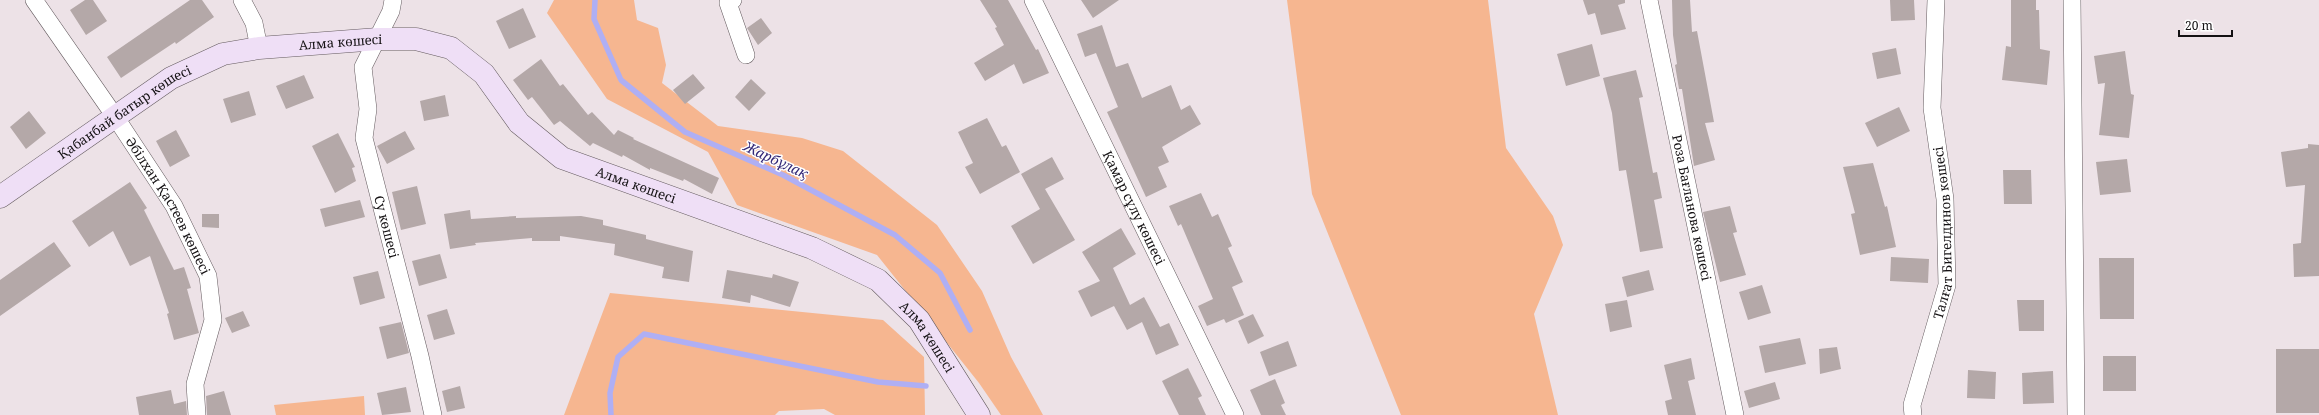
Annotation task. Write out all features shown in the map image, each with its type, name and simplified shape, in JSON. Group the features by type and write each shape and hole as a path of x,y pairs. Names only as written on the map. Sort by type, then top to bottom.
{"street":[{"name":"Әбілхан Қастеев көшесі","path":"34,0 116,118 174,206 208,276 213,320 195,384 197,415"},
{"path":"242,0 254,23 259,48"},
{"name":"Су көшесі","path":"393,0 391,11 363,67 368,109 364,138 420,356 433,415"},
{"path":"733,0 728,3 746,55"},
{"name":"Қамар сұлу көшесі","path":"1032,0 1235,415"},
{"name":"Роза Бағланова көшесі","path":"1649,0 1735,415"},
{"name":"Талғат Бигелдинов көшесі","path":"1913,415 1912,405 1947,285 1945,199 1932,108 1936,0"},
{"path":"2071,414 2072,0"},
{"name":"Алма көшесі","path":"259,48 378,39 416,39 451,48 484,74 519,123 562,158 812,248 878,280 919,320 979,415"},
{"name":"Қабанбай батыр көшесі","path":"0,197 116,118 171,78 222,54 259,48"}],"shaded area":[{"path":"554,0 634,0 637,20 658,28 666,65 662,83 718,126 802,138 843,151 937,225 982,291 1011,357 1043,415 1001,415 979,383 877,255 737,205 708,152 607,99 547,13"},
{"path":"1287,0 1488,0 1506,148 1553,216 1563,245 1534,314 1558,415 1401,415 1312,194"},
{"path":"610,293 883,320 924,357 925,415 835,415 824,409 779,411 775,415 564,415"},
{"path":"364,396 365,415 276,415 274,405"}],"building":[{"path":"85,0 93,0 107,21 86,35 70,10"},
{"path":"190,0 202,0 214,17 176,44 175,42 121,78 107,57"},
{"path":"980,0 1008,0 1036,50 1038,49 1049,73 1023,84 1014,64 985,81 974,63 1004,45 995,28 997,27"},
{"path":"1081,0 1119,0 1093,18"},
{"path":"1583,0 1625,0 1625,3 1618,5 1626,29 1601,35 1595,13 1588,15"},
{"path":"1672,0 1690,0 1692,32 1697,31 1714,122 1705,123 1715,160 1694,166 1682,89 1679,89 1675,65 1677,64 1673,35"},
{"path":"1890,0 1914,0 1915,20 1891,21"},
{"path":"2011,0 2036,0 2036,10 2039,10 2040,49 2050,51 2047,85 2002,80 2006,46 2011,47"},
{"path":"523,8 536,37 509,49 496,21"},
{"path":"761,18 772,33 758,45 747,28"},
{"path":"1102,25 1116,67 1128,63 1142,98 1171,85 1181,110 1190,105 1201,124 1162,147 1169,162 1158,167 1167,187 1146,197 1107,112 1118,107 1096,53 1085,57 1077,34"},
{"path":"1592,44 1600,76 1566,86 1557,54"},
{"path":"1896,48 1901,74 1877,79 1872,53"},
{"path":"2125,51 2131,94 2134,95 2129,138 2099,135 2105,83 2098,84 2094,56"},
{"path":"541,59 560,86 563,84 588,115 592,112 614,135 618,130 634,138 633,139 719,178 712,194 684,179 683,181 650,168 650,170 623,155 622,157 593,143 590,146 560,121 554,125 532,97 528,100 513,80"},
{"path":"1636,70 1643,97 1639,98 1653,173 1657,172 1662,198 1654,200 1663,248 1640,252 1626,170 1619,171 1612,113 1603,78"},
{"path":"693,74 705,88 685,104 673,90"},
{"path":"304,75 314,98 286,109 276,86"},
{"path":"751,79 766,93 749,111 735,97"},
{"path":"249,91 256,115 231,123 223,99"},
{"path":"445,95 449,116 424,121 420,101"},
{"path":"1899,107 1910,131 1877,147 1865,123"},
{"path":"29,111 46,133 26,149 10,127"},
{"path":"987,118 1002,147 1006,145 1020,172 980,194 965,167 973,163 958,132"},
{"path":"176,130 190,156 170,167 156,141"},
{"path":"405,131 415,149 387,164 377,146"},
{"path":"338,133 355,167 352,168 356,181 335,193 312,146"},
{"path":"2308,144 2319,145 2319,276 2294,277 2293,244 2301,243 2305,185 2286,187 2281,152 2308,148"},
{"path":"1052,157 1064,179 1045,189 1075,240 1033,264 1011,226 1040,209 1021,174"},
{"path":"2127,159 2131,192 2100,195 2096,162"},
{"path":"1873,163 1885,207 1887,206 1896,247 1860,255 1851,214 1855,213 1843,167"},
{"path":"2003,170 2031,170 2032,204 2004,204"},
{"path":"130,182 147,208 144,210 174,270 184,267 191,288 187,289 199,333 174,340 167,314 169,313 150,256 130,266 113,231 89,247 72,221"},
{"path":"417,186 426,224 401,230 392,192"},
{"path":"1201,193 1212,217 1218,214 1232,246 1228,248 1243,282 1232,287 1244,315 1226,323 1224,319 1207,326 1198,306 1213,299 1181,224 1178,226 1169,206"},
{"path":"360,200 365,217 325,227 320,209"},
{"path":"1730,206 1737,232 1733,233 1746,275 1720,282 1703,212"},
{"path":"470,210 471,219 516,216 516,218 581,216 603,220 603,225 646,235 646,239 693,251 689,282 662,278 664,267 614,255 615,244 560,236 560,241 532,241 532,238 475,243 476,245 450,249 444,214"},
{"path":"202,214 219,214 219,228 202,227"},
{"path":"1121,228 1136,254 1113,268 1130,305 1144,297 1160,327 1169,323 1179,345 1156,355 1142,322 1127,330 1114,306 1091,317 1078,291 1100,281 1082,252"},
{"path":"54,242 71,266 0,316 0,280"},
{"path":"440,254 447,278 419,286 412,261"},
{"path":"1891,257 1929,259 1928,283 1890,281"},
{"path":"2099,258 2134,258 2134,319 2100,319"},
{"path":"727,270 772,278 773,274 799,282 790,307 751,295 750,303 722,298"},
{"path":"1649,270 1654,290 1627,297 1622,277"},
{"path":"378,271 385,298 360,305 353,277"},
{"path":"1762,285 1771,313 1748,320 1739,292"},
{"path":"1627,300 1632,327 1610,332 1605,304"},
{"path":"2017,300 2044,300 2044,331 2019,331"},
{"path":"447,309 455,334 434,340 427,315"},
{"path":"243,311 250,326 232,333 225,318"},
{"path":"1253,314 1264,336 1248,344 1238,321"},
{"path":"401,322 409,353 387,359 379,327"},
{"path":"1800,338 1806,364 1765,373 1759,346"},
{"path":"1288,341 1297,366 1269,376 1260,352"},
{"path":"1837,347 1841,369 1820,374 1819,349"},
{"path":"2276,349 2319,349 2319,413 2276,413"},
{"path":"2103,356 2136,356 2136,391 2103,391"},
{"path":"1691,358 1695,379 1688,381 1696,415 1668,415 1665,401 1672,399 1664,365"},
{"path":"1188,368 1202,396 1198,398 1206,415 1179,415 1162,381"},
{"path":"1968,370 1996,372 1995,399 1967,398"},
{"path":"2053,371 2054,403 2023,404 2022,373"},
{"path":"1275,379 1285,403 1281,405 1286,415 1261,415 1250,390"},
{"path":"1775,382 1780,399 1749,408 1744,391"},
{"path":"460,386 465,408 447,412 442,391"},
{"path":"406,387 411,412 382,415 377,393"},
{"path":"171,390 174,404 186,401 187,415 139,415 136,397"},
{"path":"224,391 231,415 207,415 206,396"}],"waterway":[{"name":"Жарбұлақ","path":"595,0 594,19 621,80 685,132 783,175 895,235 940,273 970,330"},
{"name":"Жарбұлақ","path":"611,415 610,393 618,357 644,334 878,382 926,386"}]}
